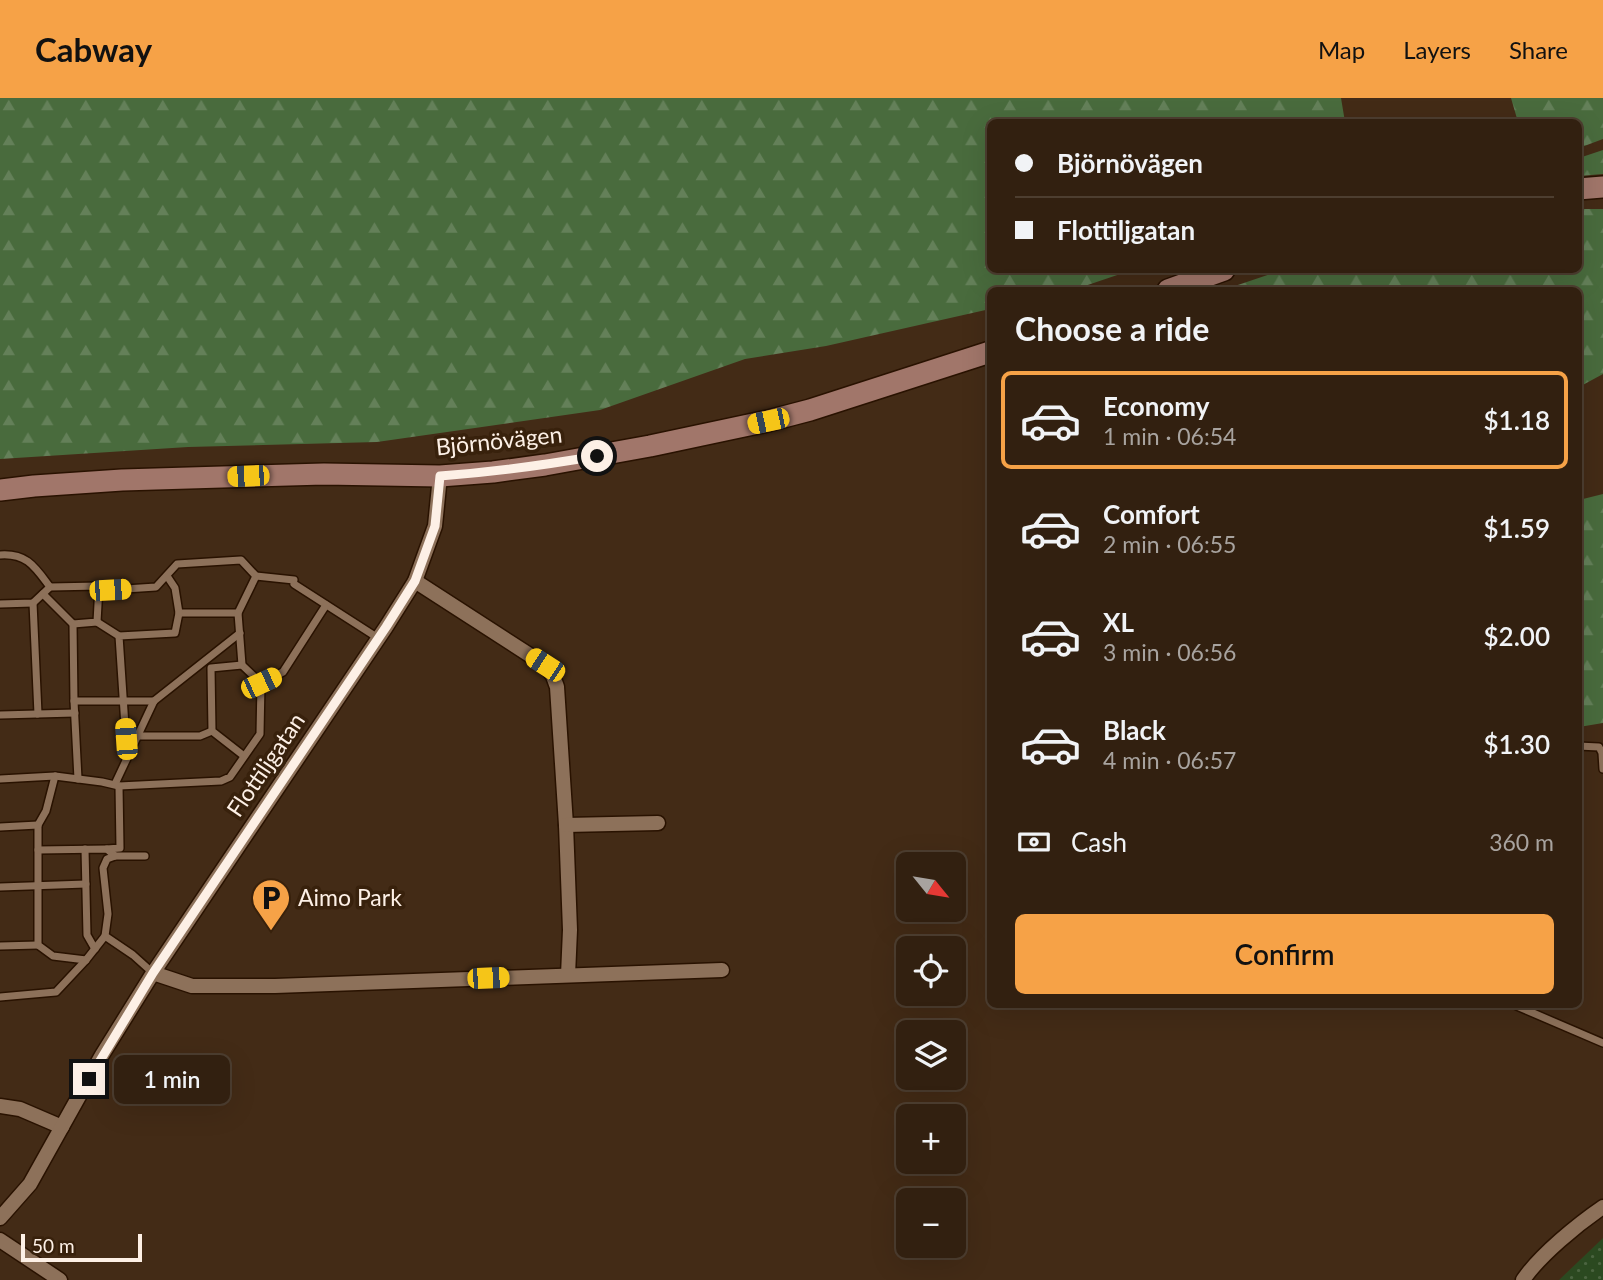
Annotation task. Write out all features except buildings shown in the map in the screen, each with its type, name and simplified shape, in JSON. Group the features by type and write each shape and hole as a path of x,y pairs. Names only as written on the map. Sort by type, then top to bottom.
{"main road":[{"path":"1582,189 1603,187"},
{"path":"1176,287 1216,273"},
{"name":"Björnövägen","path":"0,490 122,480 324,474 440,476 545,465 768,421 987,353"}],"street":[{"name":"Flottiljgatan","path":"0,1218 30,1184 153,973 415,581 435,526 440,476"},
{"path":"415,581 545,665 558,687 570,930 568,975"},
{"path":"566,825 659,823"},
{"path":"153,973 192,986 275,986 722,970"},
{"path":"0,1106 20,1110 62,1127"},
{"path":"1522,1280 1557,1244 1603,1207"},
{"path":"0,1240 60,1280"}],"lane":[{"path":"0,555 24,558 50,587"},
{"path":"0,604 33,603 50,587 99,586 110,590 156,587 177,564 241,560 256,576 294,582 378,638"},
{"path":"73,624 97,622 119,636 175,633 179,613 175,588 167,576"},
{"path":"0,779 55,776 117,785 221,781 230,777 260,734 261,683 242,665 238,613 256,576"},
{"path":"97,622 99,586"},
{"path":"43,594 73,624 78,779"},
{"path":"33,603 38,713"},
{"path":"261,683 283,672 326,605"},
{"path":"179,613 238,613"},
{"path":"38,850 120,848 117,785 154,701 240,633"},
{"path":"119,636 127,758"},
{"path":"205,660 211,667 212,731"},
{"path":"211,667 242,665"},
{"path":"74,701 154,701"},
{"path":"0,715 75,713"},
{"path":"212,731 244,756"},
{"path":"137,736 200,736 212,731"},
{"path":"1582,746 1599,747 1603,769"},
{"path":"38,945 37,825 46,811 55,776"},
{"path":"0,827 37,825"},
{"path":"85,849 87,935 95,949"},
{"path":"107,849 115,856"},
{"path":"0,997 56,992 105,936 108,915 103,868 107,859 115,856 145,856"},
{"path":"0,887 86,884"},
{"path":"105,936 153,973"},
{"path":"0,946 38,945 53,956 86,960"},
{"path":"1521,1008 1603,1043"}],"green space":[{"path":"0,98 1341,98 1344,119 987,119 987,273 1123,273 1082,287 987,287 987,310 826,346 745,359 600,410 377,442 188,447 0,459"},
{"path":"1511,98 1603,98 1603,139 1582,147 1582,119 1517,119"},
{"path":"1603,150 1603,174 1582,176 1582,157"},
{"path":"1582,209 1603,209 1603,374 1582,385 1582,287 1232,287 1273,273 1582,273"},
{"path":"1603,494 1603,723 1582,726 1582,499"},
{"path":"1602,1239 1603,1280 1559,1280"}],"place":[{"name":"Aimo Park","path":"271,932"}],"route":[{"path":"89,1079 153,973 415,581 435,526 440,476 493,472 597,456"}]}
